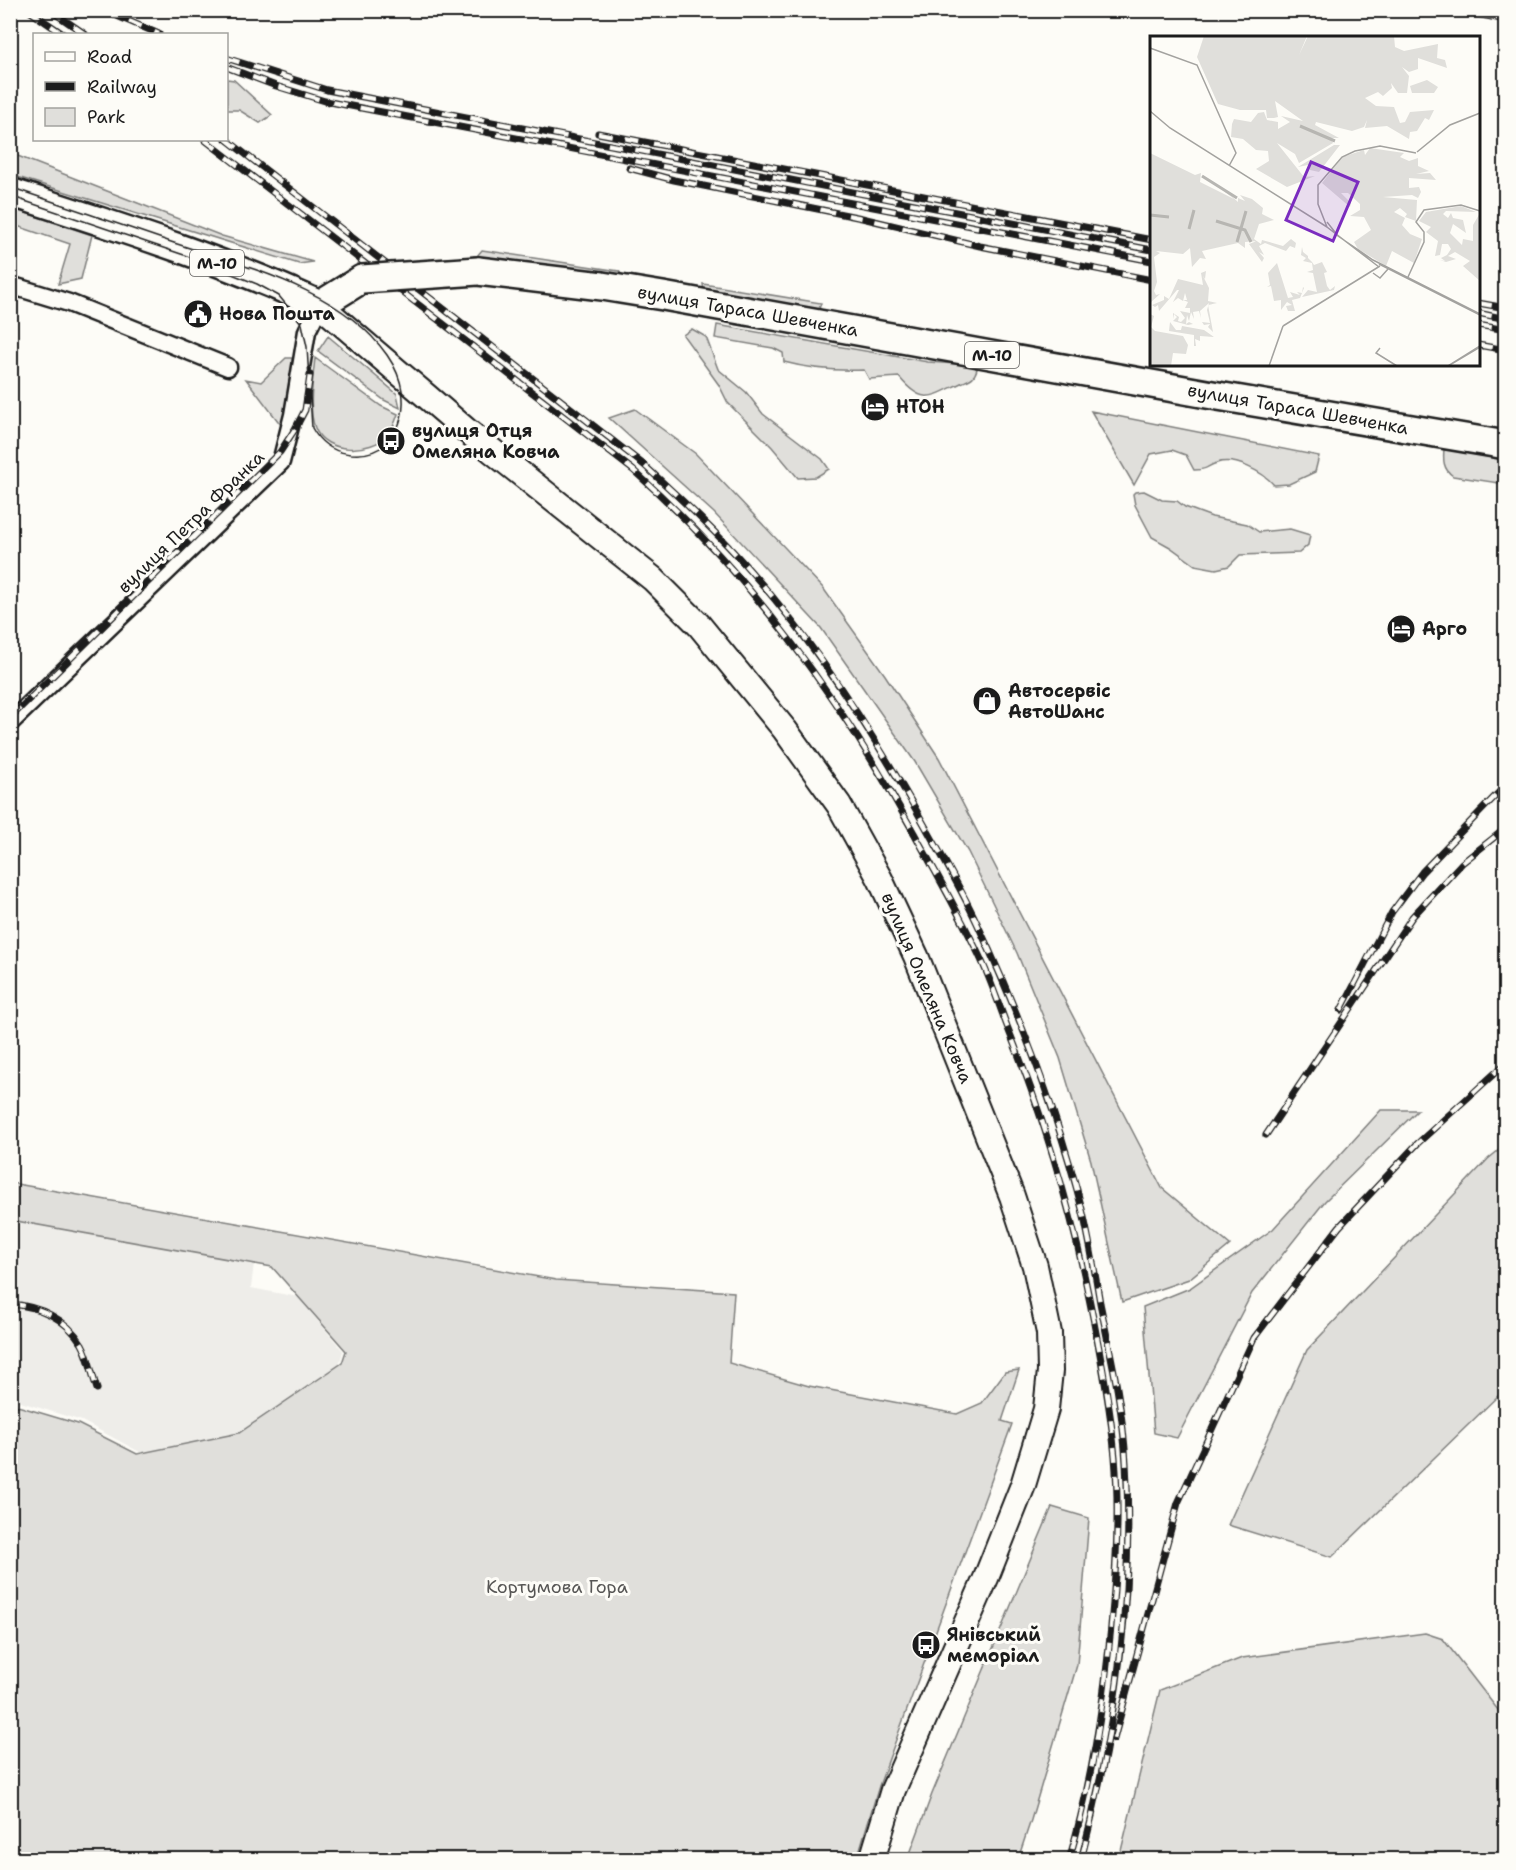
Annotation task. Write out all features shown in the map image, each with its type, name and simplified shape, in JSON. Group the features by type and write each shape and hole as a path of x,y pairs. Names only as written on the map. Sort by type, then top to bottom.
{"main road":[{"name":"М-10","path":"10,192 112,225 277,285 320,305"},
{"name":"вулиця Тараса Шевченка","path":"320,305 362,279 478,272 602,286 1506,445"},
{"name":"вулиця Омеляна Ковча","path":"320,305 466,430 653,579 699,625 785,730 839,805 880,879 916,956 1012,1196 1035,1266 1049,1333 1050,1371 1046,1409 1023,1485 986,1578 893,1791 872,1860"}],"street":[{"path":"10,285 69,303 228,367"},
{"name":"вулиця Петра Франка","path":"10,723 281,462 293,415 307,331 320,305"}],"shaded area":[{"path":"10,1221 254,1263 251,1288 298,1297 343,1351 306,1481 220,1495 82,1421 11,1399"}],"green space":[{"path":"228,79 234,80 272,115 260,123 239,110 228,110"},
{"path":"10,153 222,236 313,262 299,264 11,175"},
{"path":"11,208 92,235 81,279 58,284 70,244 11,224"},
{"path":"482,250 619,271 623,277 477,256"},
{"path":"703,284 821,303 819,309 704,292"},
{"path":"717,325 928,362 972,365 977,369 973,377 935,395 921,395 907,386 899,377 869,379 864,370 824,369 784,362 783,353 773,348 715,338"},
{"path":"692,329 706,337 718,369 746,392 763,414 822,459 829,469 816,477 798,478 772,447 728,403 719,385 683,335"},
{"path":"328,336 397,394 400,408 384,400 318,351"},
{"path":"286,358 292,358 292,397 281,425 246,379 261,382"},
{"path":"315,358 381,406 398,414 388,435 370,446 360,448 338,447 320,437 315,428 312,412"},
{"path":"635,409 696,454 823,588 885,675 939,758 1162,1188 1230,1245 1189,1279 1122,1302 1091,1161 1060,1058 1017,953 968,852 915,762 821,628 714,513 609,418"},
{"path":"1091,411 1319,456 1315,472 1289,484 1274,485 1256,471 1232,462 1217,463 1205,469 1194,470 1186,455 1172,450 1151,454 1134,485"},
{"path":"1444,449 1505,460 1505,484 1453,476 1444,464"},
{"path":"1144,491 1162,500 1177,501 1185,507 1212,517 1247,524 1259,532 1290,529 1310,535 1308,545 1299,553 1240,555 1229,566 1216,569 1195,565 1152,537 1135,505 1133,494"},
{"path":"1381,1110 1418,1110 1325,1201 1252,1293 1177,1438 1154,1433 1143,1307 1190,1288 1273,1229"},
{"path":"1505,1145 1505,1393 1502,1392 1332,1557 1228,1525 1307,1350 1488,1159"},
{"name":"Кортумова Гора","path":"11,1183 556,1280 734,1292 729,1363 809,1386 957,1414 982,1403 1005,1372 1019,1370 1002,1421 1012,1424 879,1786 857,1859 11,1859 11,1404 78,1424 137,1454 239,1433 342,1363 346,1351 272,1267 11,1220"},
{"path":"1052,1507 1089,1518 1077,1665 1018,1859 908,1859 932,1794"},
{"path":"1425,1633 1443,1639 1505,1719 1505,1859 1119,1859 1160,1690 1242,1658"}],"tram line":[{"path":"10,187 261,272 290,283 344,313 368,332 387,355 397,373 403,402 400,422 392,439 379,449 358,454 336,450 319,438 312,428 307,347 302,324 279,296 257,284 187,256 10,196"}],"railway":[{"path":"28,10 62,33"},
{"path":"50,10 84,33"},
{"path":"103,10 157,33"},
{"path":"1458,10 1506,20"},
{"path":"228,59 327,90 1150,250"},
{"path":"228,68 325,101 1150,261"},
{"path":"598,133 1150,240"},
{"path":"206,141 633,470 716,551 789,640 855,734 914,833 971,939 990,981 1032,1093 1064,1194 1093,1318 1113,1437 1117,1530 1110,1636 1103,1701 1092,1765 1069,1860"},
{"path":"228,141 644,465 714,532 776,601 840,687 897,777 970,908 1037,1065 1073,1176 1088,1235 1122,1423 1128,1513 1124,1613 1104,1763 1081,1860"},
{"path":"629,168 674,180 862,218 980,246 1150,280"},
{"path":"1480,303 1506,308"},
{"path":"1480,313 1506,319"},
{"path":"1480,325 1506,330"},
{"path":"1480,345 1506,350"},
{"path":"10,718 280,452 305,410 310,375"},
{"path":"1341,1010 1392,912 1422,872 1506,785"},
{"path":"1266,1135 1412,917 1462,863 1506,828"},
{"path":"1114,1739 1178,1503 1254,1338 1339,1227 1418,1143 1506,1063"},
{"path":"10,1304 31,1307 51,1315 68,1327 82,1344 97,1389"}],"place":[{"name":"Нова Пошта","path":"198,314"},
{"name":"НТОН","path":"875,407"},
{"name":"вулиця Отця Омеляна Ковча","path":"391,441"},
{"name":"Арго","path":"1401,629"},
{"name":"Автосервіс АвтоШанс","path":"987,701"},
{"name":"Янівський меморіал","path":"926,1645"}]}
